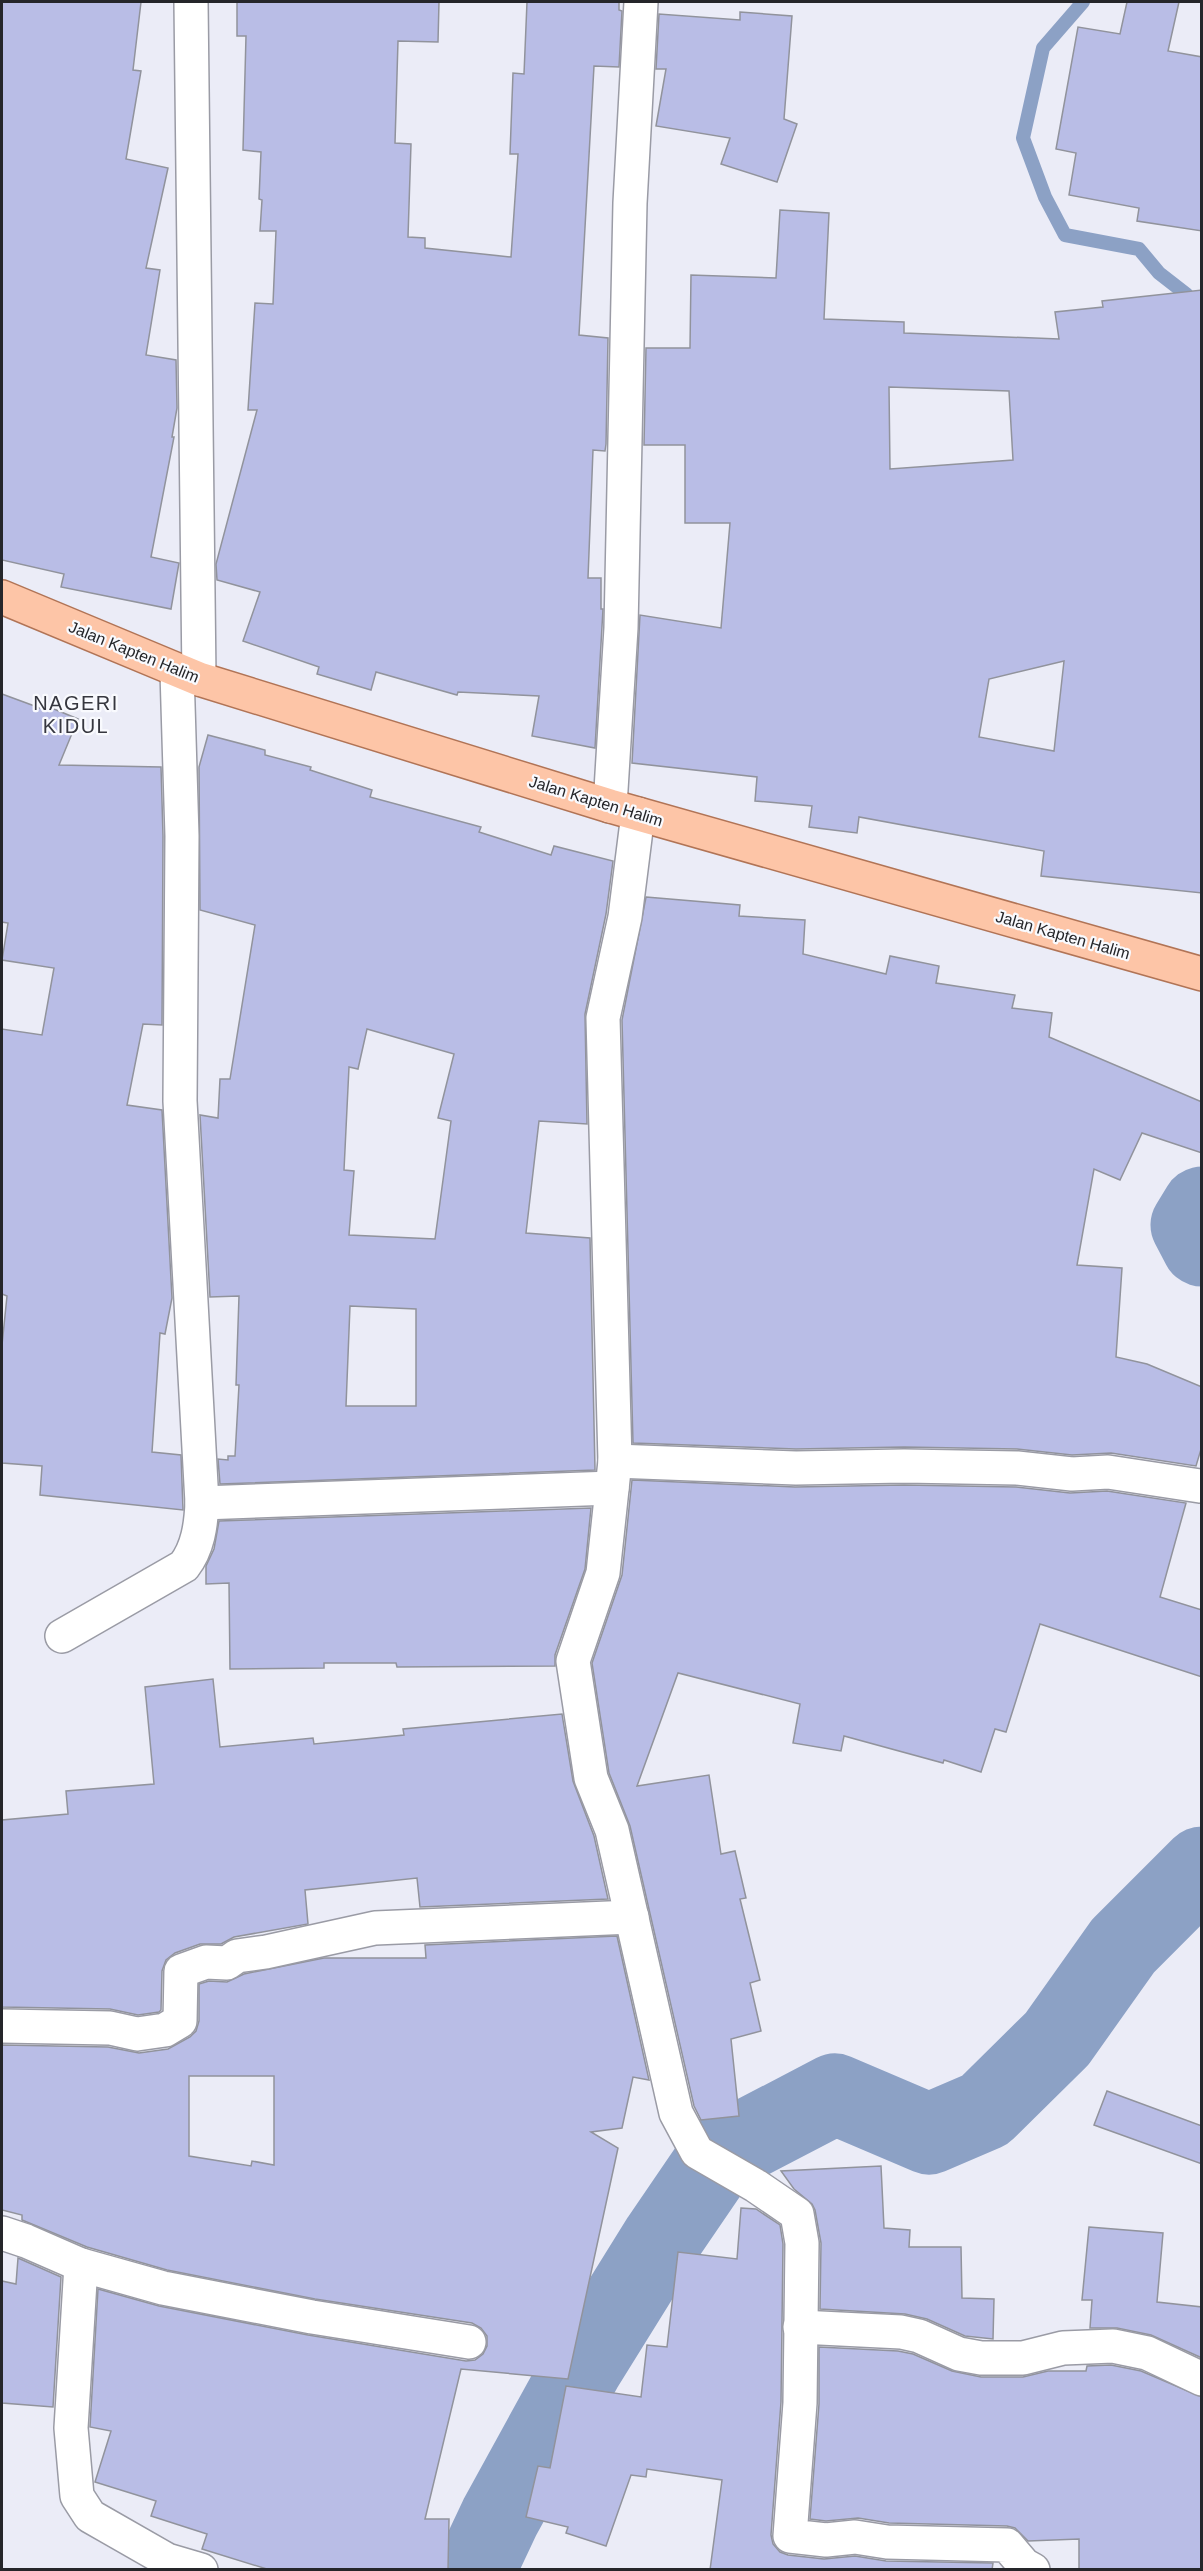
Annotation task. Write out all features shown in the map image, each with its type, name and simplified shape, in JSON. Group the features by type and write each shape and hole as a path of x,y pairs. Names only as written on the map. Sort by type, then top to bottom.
{"main road":[{"name":"Jalan Kapten Halim","path":"2,597 188,675 624,810 1202,974"}],"street":[{"path":"62,1636 184,1566 190,1558 201,1524 202,1503 180,1101 182,836 188,675 191,2"},
{"path":"641,2 630,203 621,628 612,750 624,810 625,917 603,1018 613,1474 603,1574 573,1661 591,1778 612,1830 676,2113 697,2152 756,2186 797,2214 802,2243 800,2403 790,2536 826,2540 855,2537 887,2542 983,2542 1007,2545 1024,2565 1033,2570"},
{"path":"202,1503 613,1474 904,1466 1017,1468 1072,1474 1108,1472 1200,1486"},
{"path":"2,2026 110,2028 137,2034 165,2030 180,2021 181,1971 206,1962 227,1963 237,1956 266,1952 375,1928 632,1917"},
{"path":"2,2233 81,2265 163,2288 312,2318 469,2342"},
{"path":"81,2265 71,2428 77,2496 90,2516 167,2560 201,2570"},
{"path":"800,2327 901,2332 919,2336 959,2354 981,2358 1023,2358 1063,2348 1113,2346 1147,2353 1202,2379"}],"building":[{"path":"2,2 141,2 133,70 141,71 126,159 168,168 146,268 160,270 146,355 176,360 177,408 172,437 174,437 151,557 179,563 171,609 61,587 64,574 2,560"},
{"path":"237,2 439,2 438,42 398,41 395,143 411,144 408,237 425,238 425,248 511,257 518,154 510,154 513,73 524,74 527,2 619,2 619,10 622,11 619,67 594,66 579,335 608,338 606,444 605,451 593,450 588,578 601,578 601,609 603,609 595,748 532,736 539,696 458,692 457,695 376,672 371,690 317,674 319,667 243,641 260,592 217,580 216,564 257,410 248,410 255,303 273,304 276,231 260,231 261,152 243,150 246,36 237,36"},
{"path":"1127,2 1179,2 1168,51 1202,57 1202,231 1137,221 1139,208 1069,195 1076,153 1056,149 1078,27 1120,34"},
{"path":"740,12 792,16 784,119 797,124 777,182 721,164 730,138 656,126 666,69 656,69 659,14 740,20"},
{"path":"780,210 829,213 824,319 904,322 904,333 1059,339 1055,312 1103,307 1102,301 1202,290 1202,893 1041,876 1044,851 859,817 857,833 809,827 812,806 755,801 757,777 632,763 640,615 721,628 730,523 685,523 685,445 644,445 646,348 690,348 691,275 776,278","holes":["889,387 1009,391 1013,460 890,469","1064,661 1054,751 979,737 989,679"]},
{"path":"2,694 40,708 42,704 78,719 59,765 161,767 162,1025 143,1024 127,1105 162,1110 172,1298 165,1334 160,1333 152,1452 181,1455 183,1510 40,1495 42,1466 2,1463 2,1345 7,1296 2,1294 2,1029 42,1035 54,968 2,960 8,923 2,922"},
{"path":"208,735 265,750 265,755 311,767 310,770 372,790 370,797 481,827 479,832 551,855 554,846 613,861 606,914 585,1014 587,1124 539,1121 526,1233 590,1238 595,1470 220,1484 218,1459 228,1460 228,1456 235,1456 239,1385 236,1385 239,1296 210,1297 200,1115 218,1118 220,1079 230,1079 255,925 200,910 199,767","holes":["367,1029 454,1054 438,1118 451,1121 435,1239 349,1235 354,1171 344,1170 349,1067 358,1069","350,1306 416,1309 416,1406 346,1406"]},
{"path":"646,897 740,905 739,916 805,920 803,954 886,974 890,956 939,966 936,983 1015,995 1012,1008 1052,1013 1049,1037 1202,1102 1202,1153 1142,1133 1120,1180 1094,1169 1077,1265 1122,1268 1116,1357 1147,1364 1202,1387 1202,1446 1196,1466 1111,1453 1072,1455 1017,1449 904,1447 796,1449 633,1443 622,1020"},
{"path":"632,1480 795,1487 904,1485 1016,1487 1070,1493 1107,1491 1186,1503 1160,1597 1202,1610 1202,1677 1040,1624 1006,1732 995,1729 981,1772 944,1760 943,1763 844,1736 841,1751 793,1743 800,1704 678,1673 637,1786 709,1775 721,1854 735,1851 746,1898 740,1899 760,1980 750,1983 761,2031 731,2039 739,2116 701,2120 694,2106 630,1826 609,1773 592,1663 622,1575"},
{"path":"591,1508 585,1569 555,1655 555,1666 397,1667 396,1663 324,1663 324,1668 230,1669 229,1583 206,1584 206,1566 214,1549 219,1521"},
{"path":"213,1679 220,1747 313,1738 314,1744 404,1735 403,1729 562,1714 573,1781 594,1836 608,1899 420,1907 417,1878 305,1890 308,1924 234,1937 221,1944 200,1944 175,1953 166,1960 162,1971 161,2010 159,2012 138,2015 110,2009 2,2007 2,1820 68,1814 66,1791 154,1784 145,1687"},
{"path":"617,1936 649,2080 633,2077 622,2128 591,2132 618,2148 568,2379 461,2369 425,2519 449,2519 448,2570 270,2570 202,2549 207,2534 151,2516 156,2501 95,2482 111,2431 90,2427 98,2289 159,2306 308,2335 466,2361 475,2360 483,2354 487,2346 487,2336 481,2328 472,2323 315,2299 167,2270 87,2247 22,2220 22,2215 2,2210 2,2045 108,2047 139,2053 168,2049 190,2037 196,2031 199,2021 199,1984 209,1981 227,1982 244,1974 324,1958 426,1958 425,1945","holes":["189,2076 274,2076 274,2165 252,2161 251,2166 189,2156"]},
{"path":"1107,2091 1202,2126 1202,2164 1094,2125"},
{"path":"881,2166 884,2228 910,2230 909,2247 961,2247 962,2298 994,2299 993,2339 965,2336 927,2319 905,2314 820,2309 821,2243 815,2210 812,2204 794,2189 781,2171"},
{"path":"741,2208 756,2209 780,2225 783,2244 781,2402 771,2535 773,2544 780,2552 788,2555 824,2559 855,2556 886,2561 993,2563 992,2570 710,2570 722,2480 647,2469 646,2477 631,2475 606,2546 566,2533 568,2527 526,2517 538,2466 550,2468 566,2386 641,2397 647,2345 667,2347 678,2252 737,2259"},
{"path":"1089,2227 1163,2233 1157,2302 1202,2307 1202,2358 1151,2335 1117,2328 1090,2328 1092,2300 1082,2300"},
{"path":"18,2258 61,2277 53,2407 2,2403 2,2281 16,2284"},
{"path":"819,2347 898,2351 913,2354 952,2371 981,2377 1023,2377 1048,2371 1086,2371 1087,2366 1111,2365 1141,2371 1202,2397 1202,2570 1079,2570 1079,2539 1028,2541 1015,2528 1007,2526 889,2523 858,2518 826,2521 810,2519 819,2404"}],"waterway":[{"path":"1083,2 1043,48 1023,138 1045,197 1065,235 1139,249 1159,273 1186,294 1195,305"},
{"path":"1202,1207 1191,1225 1202,1246"},
{"path":"475,2570 500,2517 583,2366 662,2239 720,2154 835,2094 929,2134 985,2110 1057,2039 1123,1946 1202,1867"}],"district":[{"name":"NAGERI KIDUL","path":"76,714"}]}
